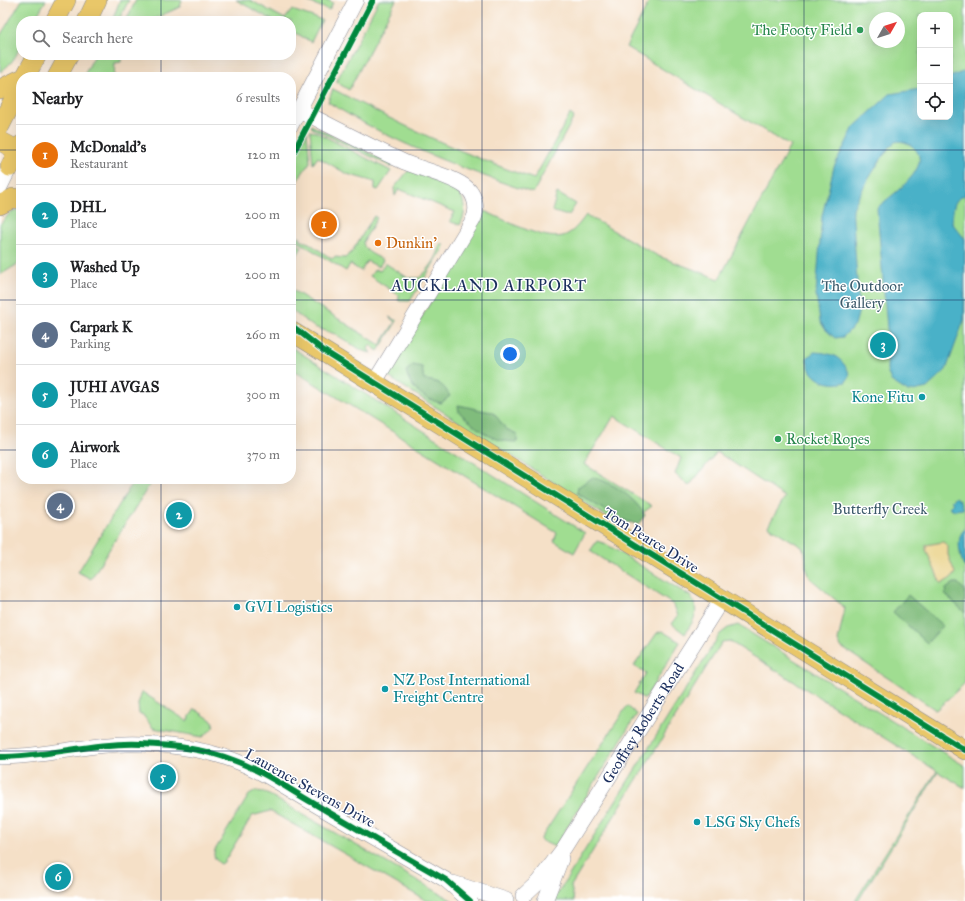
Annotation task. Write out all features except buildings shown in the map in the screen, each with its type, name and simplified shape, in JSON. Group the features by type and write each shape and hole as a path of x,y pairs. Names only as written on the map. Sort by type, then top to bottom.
{"main road":[{"path":"58,16 66,0"},
{"path":"89,16 97,0"},
{"path":"27,72 34,60"},
{"path":"60,72 66,60"},
{"path":"69,72 73,60"},
{"path":"0,88 16,82"},
{"path":"0,126 16,93"},
{"path":"0,141 15,158"},
{"path":"0,205 13,198 16,198"},
{"name":"Tom Pearce Drive","path":"296,329 324,351"},
{"name":"Tom Pearce Drive","path":"296,334 965,750"}],"street":[{"path":"296,117 356,0"},
{"path":"300,110 404,162 462,184 472,193 474,198 476,210 473,220 374,382"},
{"path":"0,187 15,158"},
{"name":"Geoffrey Roberts Road","path":"529,898 538,882 564,848 722,600"},
{"name":"Laurence Stevens Drive","path":"0,756 22,757 81,748 130,744 187,748 233,760 272,779 446,880 470,901"},
{"name":"Geoffrey Roberts Road","path":"545,901 564,848"},
{"name":"Laurence Stevens Drive","path":"446,880 505,900"},
{"path":"505,900 529,898"}],"green space":[{"path":"22,0 46,0 37,16 16,16 16,56 0,72 0,36"},
{"path":"120,0 129,0 121,16 114,16"},
{"path":"136,0 182,0 180,7 160,16 128,16"},
{"path":"236,0 250,0 279,16 265,16"},
{"path":"303,0 328,0 333,3 329,10"},
{"path":"379,0 396,0 349,90 336,82"},
{"path":"650,0 965,0 965,683 936,710 841,647 838,641 845,608 810,578 806,567 805,552 802,547 768,526 785,497 717,452 689,486 675,474 681,458 614,416 584,464 652,506 623,527 387,376 484,211 512,224 554,237 567,235 570,233 586,215 658,256 719,279 790,146 626,47"},
{"path":"292,10 322,20 311,42 296,33 296,16 287,16"},
{"path":"92,60 121,60 121,62 115,63 114,72 86,72"},
{"path":"333,89 432,138 483,160 534,179 570,114 574,117 533,193 480,175 428,154 351,116 328,102"},
{"path":"311,125 393,164 392,167 312,128"},
{"path":"310,131 316,132 391,171 378,190 375,189 375,182 347,174 318,157 313,164"},
{"path":"307,132 310,162 297,181 296,180 296,153"},
{"path":"411,170 459,191 463,200 464,208 464,216 460,225 451,222 450,220 455,212 399,189 395,196 394,188 408,171"},
{"path":"557,193 576,204 569,215 552,211"},
{"path":"16,210 16,265 0,275 0,224 11,212"},
{"path":"374,216 377,218 363,242 368,251 383,260 379,267 367,261 361,271 350,264 346,271 296,240 296,235 301,238 300,240 309,243 332,259 334,257 345,258 351,253"},
{"path":"296,243 302,247 296,257"},
{"path":"440,245 444,245 443,249 410,301 398,300 400,296 370,276 375,269 380,271 385,263 408,278 419,278 438,254"},
{"path":"296,292 380,345 395,322 389,317 397,321 378,351 370,345 368,349 371,353 363,351 335,334 314,327 296,314"},
{"path":"296,350 585,533 574,553 554,541 557,533 296,372"},
{"path":"413,365 422,367 424,380 433,381 440,384 450,396 441,403 429,399 414,388 406,371"},
{"path":"458,405 493,412 506,429 517,434 517,442 499,440 485,433 459,412"},
{"path":"593,477 616,487 635,502 645,515 638,525 615,517 577,493 578,487"},
{"path":"132,484 150,484 91,579 78,572"},
{"path":"597,541 606,544 690,596 696,611 685,634 672,624 678,616 674,605 590,551"},
{"path":"954,583 958,583 965,591 965,613 945,594 946,589"},
{"path":"908,595 943,626 927,643 893,612"},
{"path":"738,625 965,766 965,788 938,772 858,901 855,901 937,771 729,641 722,642 571,886 574,901 553,901 720,634 728,628"},
{"path":"662,631 680,642 645,699 634,693 646,673 634,666 657,633"},
{"path":"142,692 187,721 195,709 214,722 213,728 203,737 153,728 142,714 139,714 138,704"},
{"path":"627,706 637,714 555,847 540,840"},
{"path":"256,791 264,792 453,901 427,901 270,811 252,816 224,862 221,864 215,858 215,850 249,795"}],"sand":[{"path":"943,542 948,546 948,555 955,573 951,578 941,584 926,550 926,545"}],"water":[{"path":"965,71 965,195 955,203 952,223 965,239 964,320 946,370 927,388 908,392 891,381 887,370 888,340 877,208 901,188 916,171 919,162 918,154 912,146 902,142 897,141 891,145 879,162 855,204 853,215 859,310 855,325 843,337 835,338 825,329 820,321 816,294 822,216 834,167 854,127 890,94 917,90 917,120 953,120 953,76"},
{"path":"814,352 827,353 840,360 850,374 846,382 826,382 815,376 808,365 807,358"},
{"path":"955,497 960,501 963,509 954,510 949,507 953,503 951,501"},
{"path":"965,529 965,568 961,559 959,542 962,532"}],"cycle path":[{"path":"296,147 373,0"},
{"path":"296,329 324,351 965,750"},
{"path":"0,757 36,755 88,747 123,744 176,747 199,750 222,756 264,774 446,880 470,901"}],"place":[{"name":"The Footy Field","path":"860,30"},
{"name":"McDonald's","path":"324,224"},
{"name":"Dunkin'","path":"378,243"},
{"name":"Washed Up","path":"883,345"},
{"name":"Kone Fitu","path":"922,397"},
{"name":"Rocket Ropes","path":"778,439"},
{"name":"Carpark K","path":"60,506"},
{"name":"DHL","path":"179,515"},
{"name":"GVI Logistics","path":"237,607"},
{"name":"NZ Post International Freight Centre","path":"385,689"},
{"name":"JUHI AVGAS","path":"163,777"},
{"name":"LSG Sky Chefs","path":"697,822"},
{"name":"Airwork","path":"58,877"}],"district":[{"name":"AUCKLAND AIRPORT","path":"489,285"}],"park label":[{"name":"The Outdoor Gallery","path":"862,294"},
{"name":"Butterfly Creek","path":"880,509"}]}
